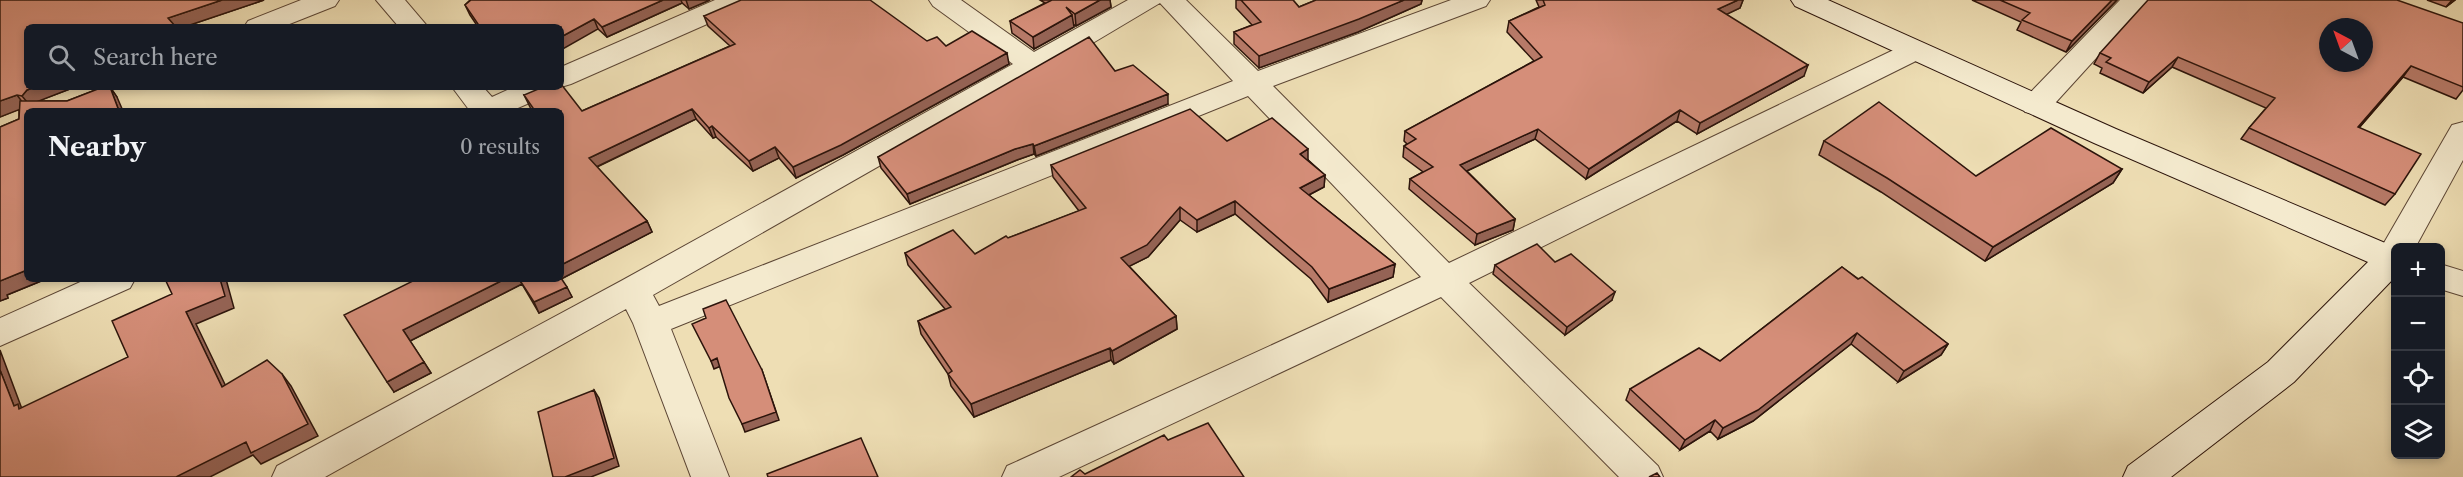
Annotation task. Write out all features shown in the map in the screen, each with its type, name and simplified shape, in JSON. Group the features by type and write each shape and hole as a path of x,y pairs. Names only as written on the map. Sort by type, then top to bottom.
{"street":[{"path":"266,24 326,0"},
{"path":"390,0 411,24"},
{"path":"564,77 738,0"},
{"path":"943,0 1034,66"},
{"path":"291,477 633,290 1148,0"},
{"path":"1171,0 1445,280 1644,477"},
{"path":"651,323 1254,83 1476,0"},
{"path":"1805,0 2036,105 2391,253"},
{"path":"2036,105 2135,0"},
{"path":"1021,477 1445,280 1914,51"},
{"path":"469,90 484,108"},
{"path":"493,108 533,90"},
{"path":"2402,243 2463,132"},
{"path":"2142,477 2281,372 2391,259"},
{"path":"2445,278 2463,284"},
{"path":"0,333 111,282"},
{"path":"633,290 651,323 710,477"}],"building":[{"path":"0,0 222,0 168,18 173,24 24,24 24,90 27,90 22,96 17,95 0,101"},
{"path":"471,0 663,0 602,27 594,19 564,35 564,24 478,24 465,5"},
{"path":"741,0 870,0 927,41 937,37 946,46 972,31 1007,53 841,145 793,167 775,147 749,161 712,126 709,128 692,109 589,158 647,221 564,263 564,108 533,108 524,95 536,90 564,90 564,88 582,111 735,44 704,16"},
{"path":"1052,0 1100,0 1075,14 1066,7 1072,15 1033,37 1010,21"},
{"path":"1241,0 1293,0 1299,7 1316,0 1404,0 1259,56 1234,32 1261,22"},
{"path":"1543,0 1738,0 1718,9 1808,65 1700,123 1680,110 1589,169 1538,129 1460,165 1515,219 1477,234 1410,179 1433,167 1404,146 1416,139 1405,131 1542,57 1509,21 1545,5"},
{"path":"2000,0 2112,0 2072,41 2022,20 2030,13"},
{"path":"2148,0 2397,0 2463,23 2463,87 2411,66 2358,127 2421,154 2395,194 2249,128 2275,98 2178,57 2149,82 2106,62 2111,58 2100,53"},
{"path":"1089,37 1115,71 1133,65 1168,94 1034,146 1033,144 1015,149 907,194 878,157"},
{"path":"95,90 111,90 118,108 24,108 24,271 0,281 0,127 19,119 20,101 67,101"},
{"path":"1879,102 1976,176 2051,128 2122,169 1993,247 1887,178 1824,141"},
{"path":"1190,109 1227,141 1272,118 1308,149 1300,154 1325,175 1300,188 1395,264 1329,289 1312,267 1235,201 1197,220 1180,207 1147,245 1121,258 1176,316 1112,351 1110,348 971,404 948,374 952,371 918,321 951,307 905,253 953,230 975,254 1006,236 1008,238 1086,208 1051,165"},
{"path":"1537,244 1555,262 1571,254 1615,292 1567,327 1495,265"},
{"path":"1842,267 1858,279 1862,277 1948,344 1904,371 1857,333 1758,410 1723,428 1715,420 1685,440 1630,389 1699,348 1720,361"},
{"path":"166,282 221,282 225,296 186,312 222,387 267,360 282,374 308,424 251,453 246,442 176,477 0,477 0,370 14,406 18,404 19,409 128,357 112,321 172,294"},
{"path":"411,282 499,282 403,330 424,362 387,382 344,315"},
{"path":"521,282 564,282 567,287 534,302"},
{"path":"726,300 762,370 776,412 742,424 729,398 717,358 711,361 692,324 706,318 703,309"},
{"path":"594,390 614,458 565,477 553,477 538,412"},
{"path":"1208,423 1244,477 1071,477 1080,470 1085,474 1164,435 1168,440"},
{"path":"861,438 878,477 768,477 767,474"}]}
